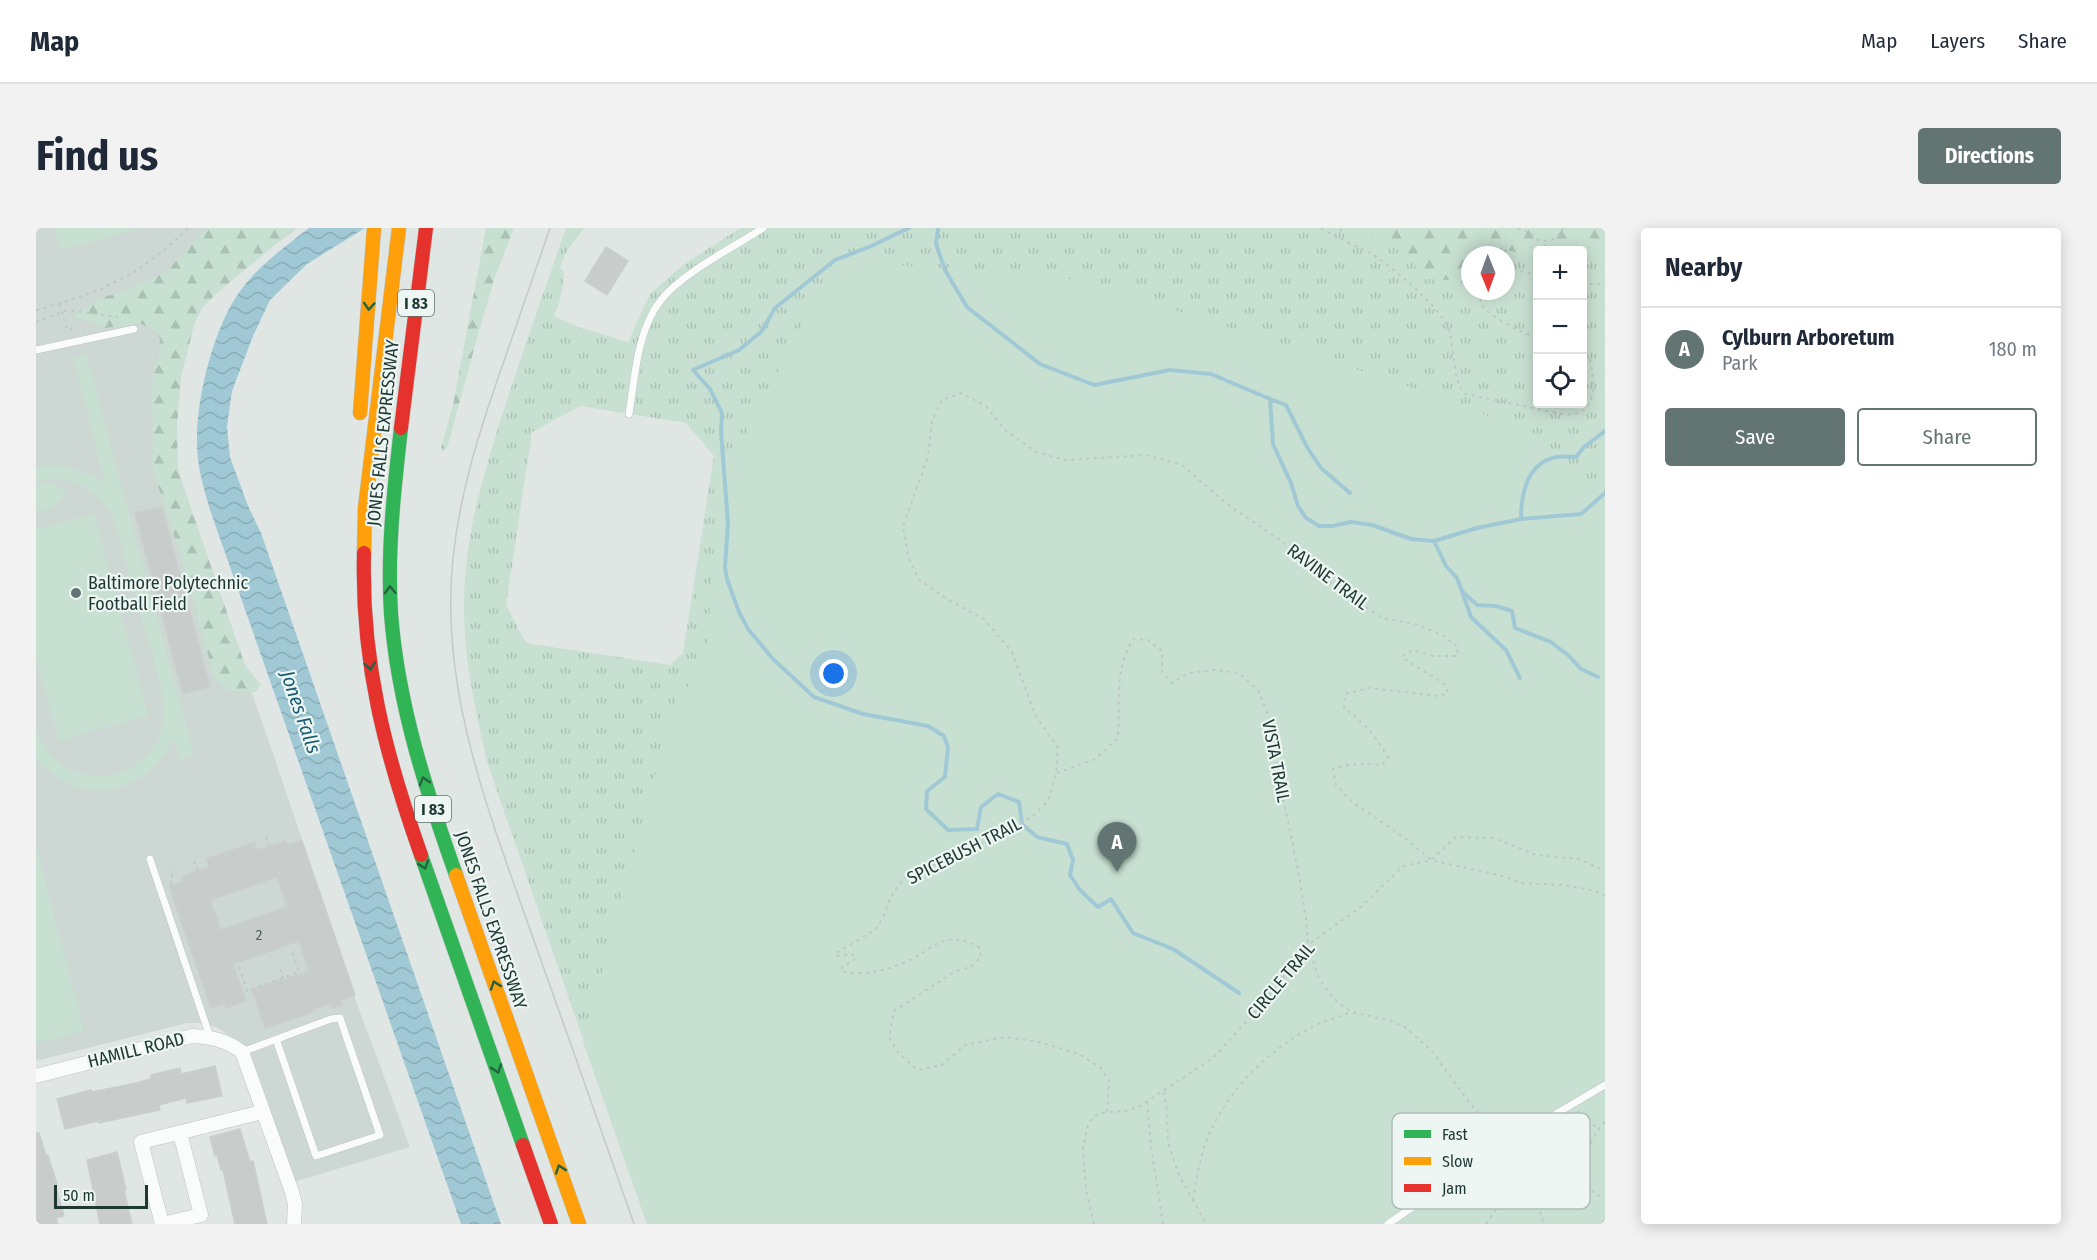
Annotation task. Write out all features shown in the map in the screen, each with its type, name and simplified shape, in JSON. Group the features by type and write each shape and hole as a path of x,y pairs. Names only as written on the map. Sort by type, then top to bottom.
{"highway":[{"path":"360,422 374,228"},
{"name":"JONES FALLS EXPRESSWAY","path":"426,228 407,375 390,543 392,627 404,704 429,795 579,1224"},
{"path":"407,375 438,228"},
{"name":"JONES FALLS EXPRESSWAY","path":"399,230 365,508 363,586 370,668 389,757 421,856 551,1224"},
{"path":"359,444 359,544 363,586"}],"street":[{"name":"HAMILL ROAD","path":"36,1076 192,1036 210,1036 242,1052"},
{"path":"242,1052 292,1192 295,1204 294,1224"},
{"path":"180,1133 201,1215 162,1224 141,1142 262,1112"}],"lane":[{"path":"629,414 640,350 652,313 662,298 684,278 763,228"},
{"path":"36,350 134,329"},
{"path":"150,859 210,1036"},
{"path":"242,1052 276,1039 331,1019 340,1018 380,1135 316,1156 276,1039"},
{"path":"1556,1113 1605,1085"},
{"path":"1388,1224 1410,1209"}],"path":[{"path":"36,310 96,292 134,272 167,248 188,228"},
{"path":"1321,228 1371,254 1385,264 1442,317 1450,332 1457,381 1462,392 1562,414 1577,413 1589,405 1594,393 1589,356 1587,354"},
{"path":"1334,236 1343,228"},
{"path":"1518,228 1533,235 1535,239 1545,242 1560,235 1563,228"},
{"path":"1515,270 1533,275"},
{"path":"1587,283 1605,285"},
{"path":"1482,300 1483,307 1489,312 1518,330 1533,336"},
{"path":"60,304 66,327 71,326 71,328"},
{"path":"36,322 67,310 118,317"},
{"name":"SPICEBUSH TRAIL","path":"1005,430 986,406 961,393 942,400 932,422 928,457 903,526 908,556 918,579 950,601 984,619 1012,652 1035,715 1058,748 1056,773 1048,801 1033,816 1005,832 903,879 890,898 874,930 844,947 836,953 836,956 850,954 856,956 854,961 842,967 841,971 879,972 948,940 963,940 979,947 981,957 972,966 954,972 894,1011 889,1038 899,1054 918,1070 942,1065 965,1045 1005,1037 1039,1042 1079,1054 1101,1068 1109,1081 1107,1112"},
{"name":"RAVINE TRAIL","path":"1005,430 1038,453 1067,460 1146,455 1182,465 1227,504 1290,547 1332,583 1382,618 1415,624 1442,635 1458,647 1457,656 1433,656 1413,650 1402,656 1415,667 1437,678 1447,687 1447,694 1438,696 1368,688 1345,694 1344,708 1364,723 1388,758 1382,765 1358,764 1333,770 1336,785 1351,801 1406,838 1431,860"},
{"name":"VISTA TRAIL","path":"1056,773 1095,759 1118,738 1119,672 1132,639 1148,640 1162,651 1162,672 1172,683 1188,673 1215,670 1239,673 1258,690 1269,717 1281,793 1298,870 1308,945 1319,979 1333,998 1351,1012"},
{"path":"266,837 270,849"},
{"name":"CIRCLE TRAIL","path":"1107,1112 1126,1111 1147,1102 1213,1058 1259,1008 1308,945 1362,906 1403,866 1431,860 1456,837 1494,838 1536,855 1579,859 1605,871"},
{"path":"1431,860 1503,876 1521,883 1592,890 1605,896"},
{"path":"193,875 198,873 194,861"},
{"path":"171,884 173,868"},
{"path":"239,966 247,991 300,972 291,949"},
{"path":"280,969 283,978"},
{"path":"1193,1200 1198,1166 1209,1133 1226,1103 1267,1056 1321,1023 1351,1012 1388,1020 1405,1027 1431,1050 1478,1113"},
{"path":"1164,1092 1168,1142 1178,1173 1206,1224"},
{"path":"1147,1102 1163,1224"},
{"path":"1574,1102 1579,1113"},
{"path":"1094,1224 1086,1190 1083,1150 1088,1124 1096,1115 1107,1112"},
{"path":"1590,1147 1600,1126 1605,1122"},
{"path":"1590,1125 1600,1126"},
{"path":"1590,1187 1597,1196 1605,1198"},
{"path":"1486,1224 1497,1209"},
{"path":"1539,1209 1544,1224"},
{"path":"1603,1224 1605,1216"}],"shaded area":[{"path":"36,228 298,228 183,313 174,472 275,759 356,1001 410,1147 294,1182 251,1054 218,1028 200,1023 187,1023 36,1061"}],"green space":[{"path":"54,228 142,228 60,250"},
{"path":"207,228 295,228 202,308 194,325 181,378 177,425 178,470 245,665 261,685 255,692 225,688 213,673 179,550 153,470 152,381 159,357 160,338 156,332 140,323 105,328 85,319 77,319 74,315 98,299 165,273"},
{"path":"486,228 514,228 494,280 447,448 443,452 441,448 453,405"},
{"path":"566,228 584,228 566,252 560,268 564,272 563,284 554,316 575,326 628,342 650,294 683,265 740,228 1365,228 1375,242 1384,235 1428,279 1461,281 1461,300 1515,300 1515,252 1533,257 1533,408 1587,408 1587,259 1605,259 1605,1224 647,1224 487,762 474,702 465,641 465,574 478,498 492,449","holes":["580,406 686,423 714,456 683,653 670,665 526,643 506,605 532,432"]},
{"path":"1365,228 1605,228 1605,276 1587,275 1587,246 1533,246 1533,265 1515,258 1515,246 1461,246 1461,300 1476,300 1533,382 1375,242"},
{"path":"1474,244 1493,246 1474,246"},
{"path":"835,260 1083,280 1453,401 1523,431 1605,506 1605,1224 647,1224 583,1042 675,702 706,665 718,489"},
{"path":"86,354 194,755 180,759 174,737 163,757 148,772 130,783 111,788 92,789 72,785 53,775 36,759 36,728 48,753 67,769 90,775 114,774 136,764 153,748 163,724 163,693 113,516 98,497 80,485 60,479 36,481 36,468 55,466 72,468 105,483 73,357"},
{"path":"45,483 59,486 67,493 49,509 36,510 36,485"},
{"name":"Baltimore Polytechnic Football Field","path":"94,514 148,716 59,740 36,657 36,529"},
{"path":"36,844 84,1031 36,1043"}],"water":[{"name":"Jones Falls","path":"309,228 365,228 307,264 270,300 253,336 232,391 227,427 230,457 248,506 261,533 501,1224 461,1224 210,510 200,474 197,447 200,404 208,365 220,328 236,297 251,277"}],"building":[{"path":"606,247 628,261 607,295 585,281"},
{"path":"162,507 210,687 183,694 135,513"},
{"path":"286,841 287,845 302,841 355,995 340,1000 342,1005 332,1008 330,1004 265,1028 252,990 309,971 299,941 233,964 246,1001 226,1008 225,1003 211,1008 169,886 183,882 181,877 209,867 206,859 255,842 257,850","holes":["277,877 287,907 221,930 210,900"]},
{"path":"215,1066 222,1096 187,1103 186,1098 159,1105 160,1110 65,1129 57,1099 91,1090 92,1092 136,1083 151,1079 151,1075 180,1068 181,1074"},
{"path":"240,1129 250,1162 253,1161 267,1224 235,1224 223,1170 221,1170 217,1155 215,1156 210,1137"},
{"path":"36,1133 39,1133 57,1184 55,1185 64,1216 56,1218 58,1224 36,1224"},
{"path":"117,1152 132,1224 100,1224 87,1160"}],"waterway":[{"path":"909,228 835,260 775,308 762,331 739,350 693,370 710,389 722,413 721,432 728,523 725,567 739,612 748,629 773,659 814,697 863,714 928,726 944,736 948,747 945,777 927,791 926,809 948,830 977,829 981,807 998,794 1019,802 1022,824 1037,837 1067,844 1073,860 1070,875 1080,890 1098,907 1111,899 1133,933 1173,949 1239,993"},
{"path":"938,228 936,244 945,270 967,307 1040,364 1094,385 1170,370 1211,374 1270,399 1273,444 1291,483 1298,506 1306,518 1319,526 1351,522 1372,525 1411,539 1434,541 1477,528 1521,519 1581,514 1605,493"},
{"path":"1270,399 1286,405 1307,447 1321,468 1350,493"},
{"path":"1521,519 1524,490 1532,472 1547,460 1557,457 1576,457 1584,447 1605,431"},
{"path":"1434,541 1446,566 1457,578 1462,591 1477,605 1496,606 1512,611 1515,628 1551,642 1581,669 1598,677"},
{"path":"1462,591 1471,617 1506,650 1520,678"}],"tram line":[{"path":"550,228 487,410 466,483 453,558 451,607 454,656 461,704 485,799 634,1224"}],"traffic: fast":[{"path":"401,428 391,544 390,591 395,648 415,747 456,875"},
{"path":"421,855 523,1145"}],"traffic: slow":[{"path":"360,413 374,228"},
{"path":"364,553 365,508 399,228"},
{"path":"456,875 579,1224"}],"traffic: jam":[{"path":"401,428 426,228"},
{"path":"364,553 364,593 371,670 386,743 421,855"},
{"path":"523,1145 551,1224"}],"place":[{"name":"Baltimore Polytechnic Football Field","path":"76,593"},
{"name":"Cylburn Arboretum","path":"1117,872"}]}
